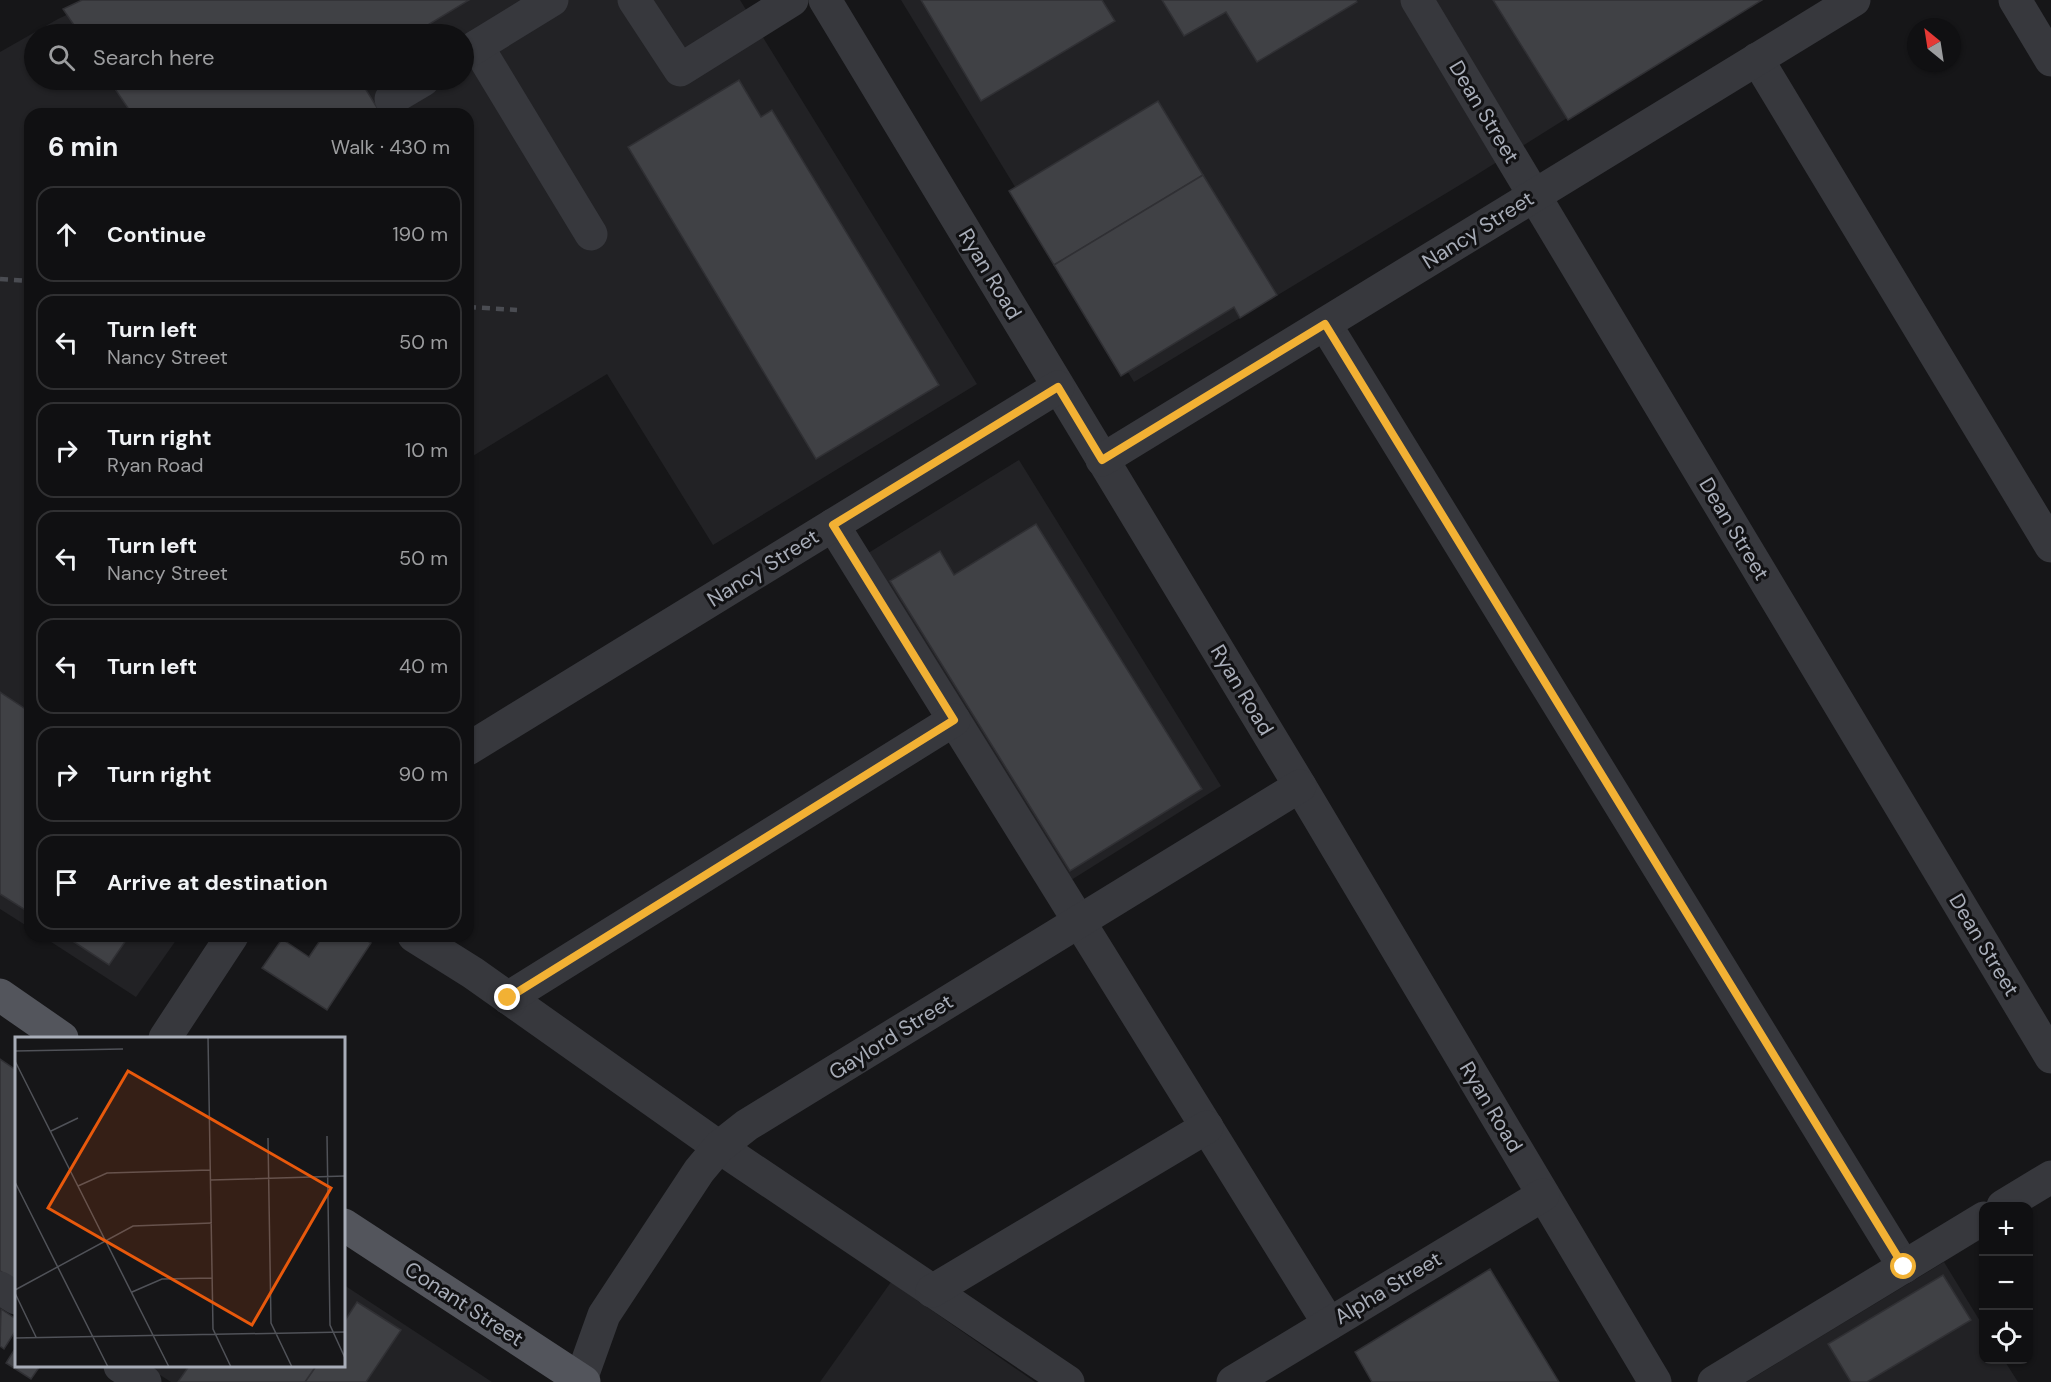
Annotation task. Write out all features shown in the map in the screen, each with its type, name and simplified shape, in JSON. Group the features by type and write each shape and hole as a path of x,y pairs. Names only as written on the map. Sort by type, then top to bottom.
{"main road":[{"path":"0,995 61,1037"},
{"name":"Conant Street","path":"345,1226 582,1381"}],"street":[{"path":"474,48 552,0"},
{"path":"633,0 680,70 792,0"},
{"name":"Ryan Road","path":"825,0 1300,786 1655,1382"},
{"name":"Dean Street","path":"1417,0 2051,1057"},
{"name":"Nancy Street","path":"1102,460 1854,0"},
{"path":"2015,0 2051,60"},
{"path":"474,56 591,234"},
{"path":"1757,59 2051,546"},
{"path":"392,99 407,90"},
{"path":"1325,324 1904,1267"},
{"name":"Nancy Street","path":"474,745 1058,387"},
{"path":"833,525 1329,1323"},
{"path":"508,998 954,720"},
{"name":"Gaylord Street","path":"582,1381 604,1315 699,1171 719,1147 747,1125 1300,786"},
{"path":"166,1037 228,942"},
{"path":"423,942 508,998 719,1147 1068,1382"},
{"path":"932,1291 1207,1127"},
{"path":"2010,1202 2051,1177"},
{"name":"Alpha Street","path":"1233,1382 1543,1195"},
{"path":"1714,1382 1979,1220"},
{"path":"0,1288 15,1297"},
{"path":"123,1367 145,1382"}],"shaded area":[{"path":"98,0 740,0 977,384 713,545 607,374 474,455 474,108 24,108 24,924 0,909 0,52 24,38 24,90 474,90 474,24 49,24"},
{"path":"901,0 1755,0 1473,177 1134,382"},
{"path":"1019,460 1221,786 1068,882 865,555"},
{"path":"51,942 175,942 136,997"},
{"path":"1944,1262 1979,1319 1979,1364 2007,1364 2018,1382 1746,1382"},
{"path":"891,1282 1035,1382 820,1382"},
{"path":"345,1286 492,1382 171,1382 148,1367 345,1367"}],"building":[{"path":"82,0 469,0 429,24 73,24 63,9"},
{"path":"921,0 1102,0 1115,21 981,101"},
{"path":"1162,0 1356,0 1357,2 1257,62 1226,12 1184,36"},
{"path":"1493,0 1762,0 1568,120"},
{"path":"739,80 761,117 772,110 939,385 816,459 628,147"},
{"path":"116,90 366,90 377,108 128,108"},
{"path":"1158,101 1203,175 1054,265 1009,191"},
{"path":"1203,175 1277,295 1240,318 1234,307 1121,376 1054,265"},
{"path":"1036,524 1202,789 1070,871 890,581 940,551 954,575"},
{"path":"0,692 24,708 24,909 0,894"},
{"path":"74,942 125,942 109,965"},
{"path":"280,942 286,942 309,957 319,942 371,943 327,1010 262,968"},
{"path":"0,1059 15,1069 15,1280 0,1271"},
{"path":"1490,1269 1559,1382 1372,1382 1355,1352"},
{"path":"1943,1275 1971,1320 1867,1382 1851,1382 1828,1344"},
{"path":"357,1302 401,1330 366,1382 305,1382 315,1367 345,1367 345,1320"},
{"path":"1,1309 15,1318 15,1332 4,1349 0,1346"},
{"path":"15,1349 15,1367 39,1367 31,1379 6,1363"},
{"path":"188,1367 315,1367 305,1382 178,1382"}],"railway":[{"path":"0,279 24,281"},
{"path":"474,307 517,310"}],"route":[{"path":"508,998 954,720 833,525 1058,387 1102,460 1325,324 1904,1267"}]}
